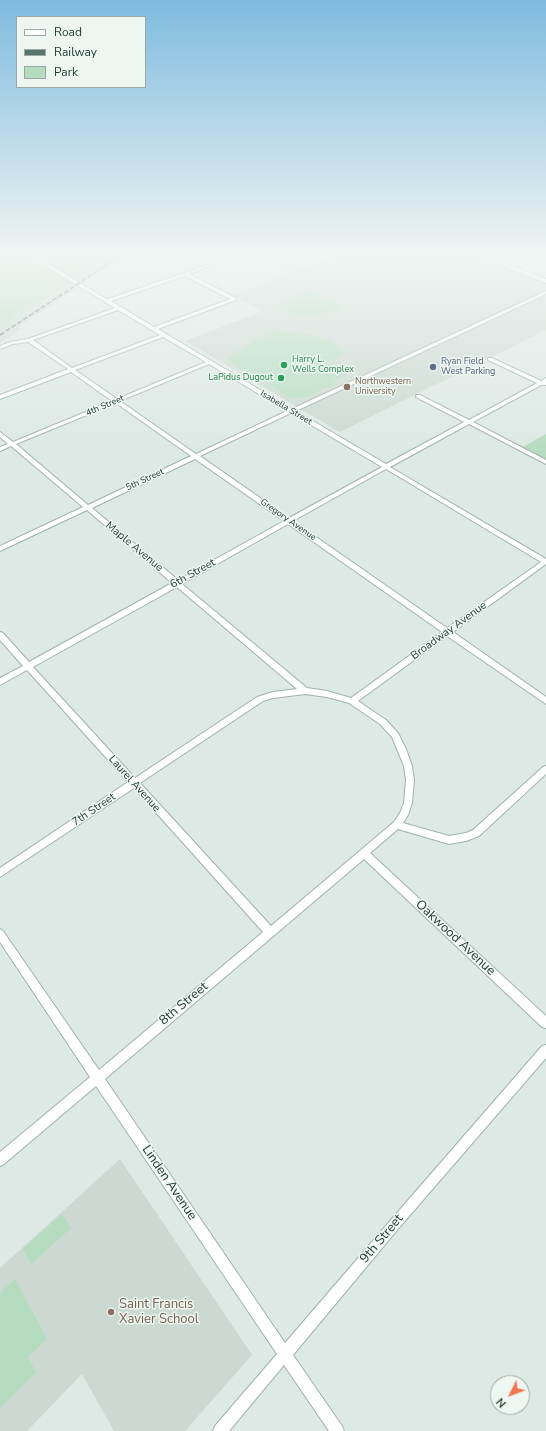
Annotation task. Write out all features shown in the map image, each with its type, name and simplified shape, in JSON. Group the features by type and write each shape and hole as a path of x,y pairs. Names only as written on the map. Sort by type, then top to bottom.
{"street":[{"path":"0,348 12,343 29,340 86,320"},
{"name":"Isabella Street","path":"139,320 546,562"},
{"path":"154,329 179,320"},
{"name":"5th Street","path":"0,549 291,410 486,320"},
{"path":"0,397 163,335"},
{"name":"Gregory Avenue","path":"29,340 546,701"},
{"path":"490,359 544,382"},
{"name":"4th Street","path":"0,449 210,362"},
{"name":"6th Street","path":"0,682 386,467 544,382"},
{"path":"418,396 546,462"},
{"name":"Maple Avenue","path":"0,434 305,691"},
{"name":"Broadway Avenue","path":"352,701 546,562"},
{"name":"Laurel Avenue","path":"0,636 270,932"},
{"name":"7th Street","path":"0,873 247,707 260,699 273,694 305,691 327,694 352,701 383,722 395,735 408,766 410,791 408,803 404,815 397,825"},
{"path":"397,825 448,840 466,838 476,833 546,770"},
{"name":"8th Street","path":"0,1160 397,825"},
{"name":"Oakwood Avenue","path":"366,850 546,1023"},
{"name":"Linden Avenue","path":"0,934 338,1431"},
{"name":"9th Street","path":"220,1431 394,1225 546,1050"}],"shaded area":[{"path":"9,320 29,320 18,327 20,329 0,343 0,326"},
{"path":"240,320 546,320 546,330 340,432 185,341"},
{"name":"Saint Francis Xavier School","path":"120,1159 252,1355 185,1431 114,1431 82,1374 27,1431 0,1431 0,1268"}],"green space":[{"path":"0,320 9,320 0,326"},
{"name":"Harry L. Wells Complex","path":"277,331 310,334 337,345 337,347 343,350 340,352 344,354 327,362 348,374 333,381 336,383 303,398 300,396 293,399 228,361 231,359 229,358 248,344 271,332"},
{"path":"546,434 546,459 523,447"},
{"path":"62,1214 71,1228 31,1264 23,1249"},
{"path":"15,1279 47,1339 28,1357 36,1372 0,1408 0,1293"}],"railway":[{"path":"0,335 23,320"}],"place":[{"name":"Harry L. Wells Complex","path":"284,365"},
{"name":"Ryan Field West Parking","path":"433,367"},
{"name":"LaPidus Dugout","path":"281,378"},
{"name":"Northwestern University","path":"347,387"},
{"name":"Saint Francis Xavier School","path":"111,1312"}]}
